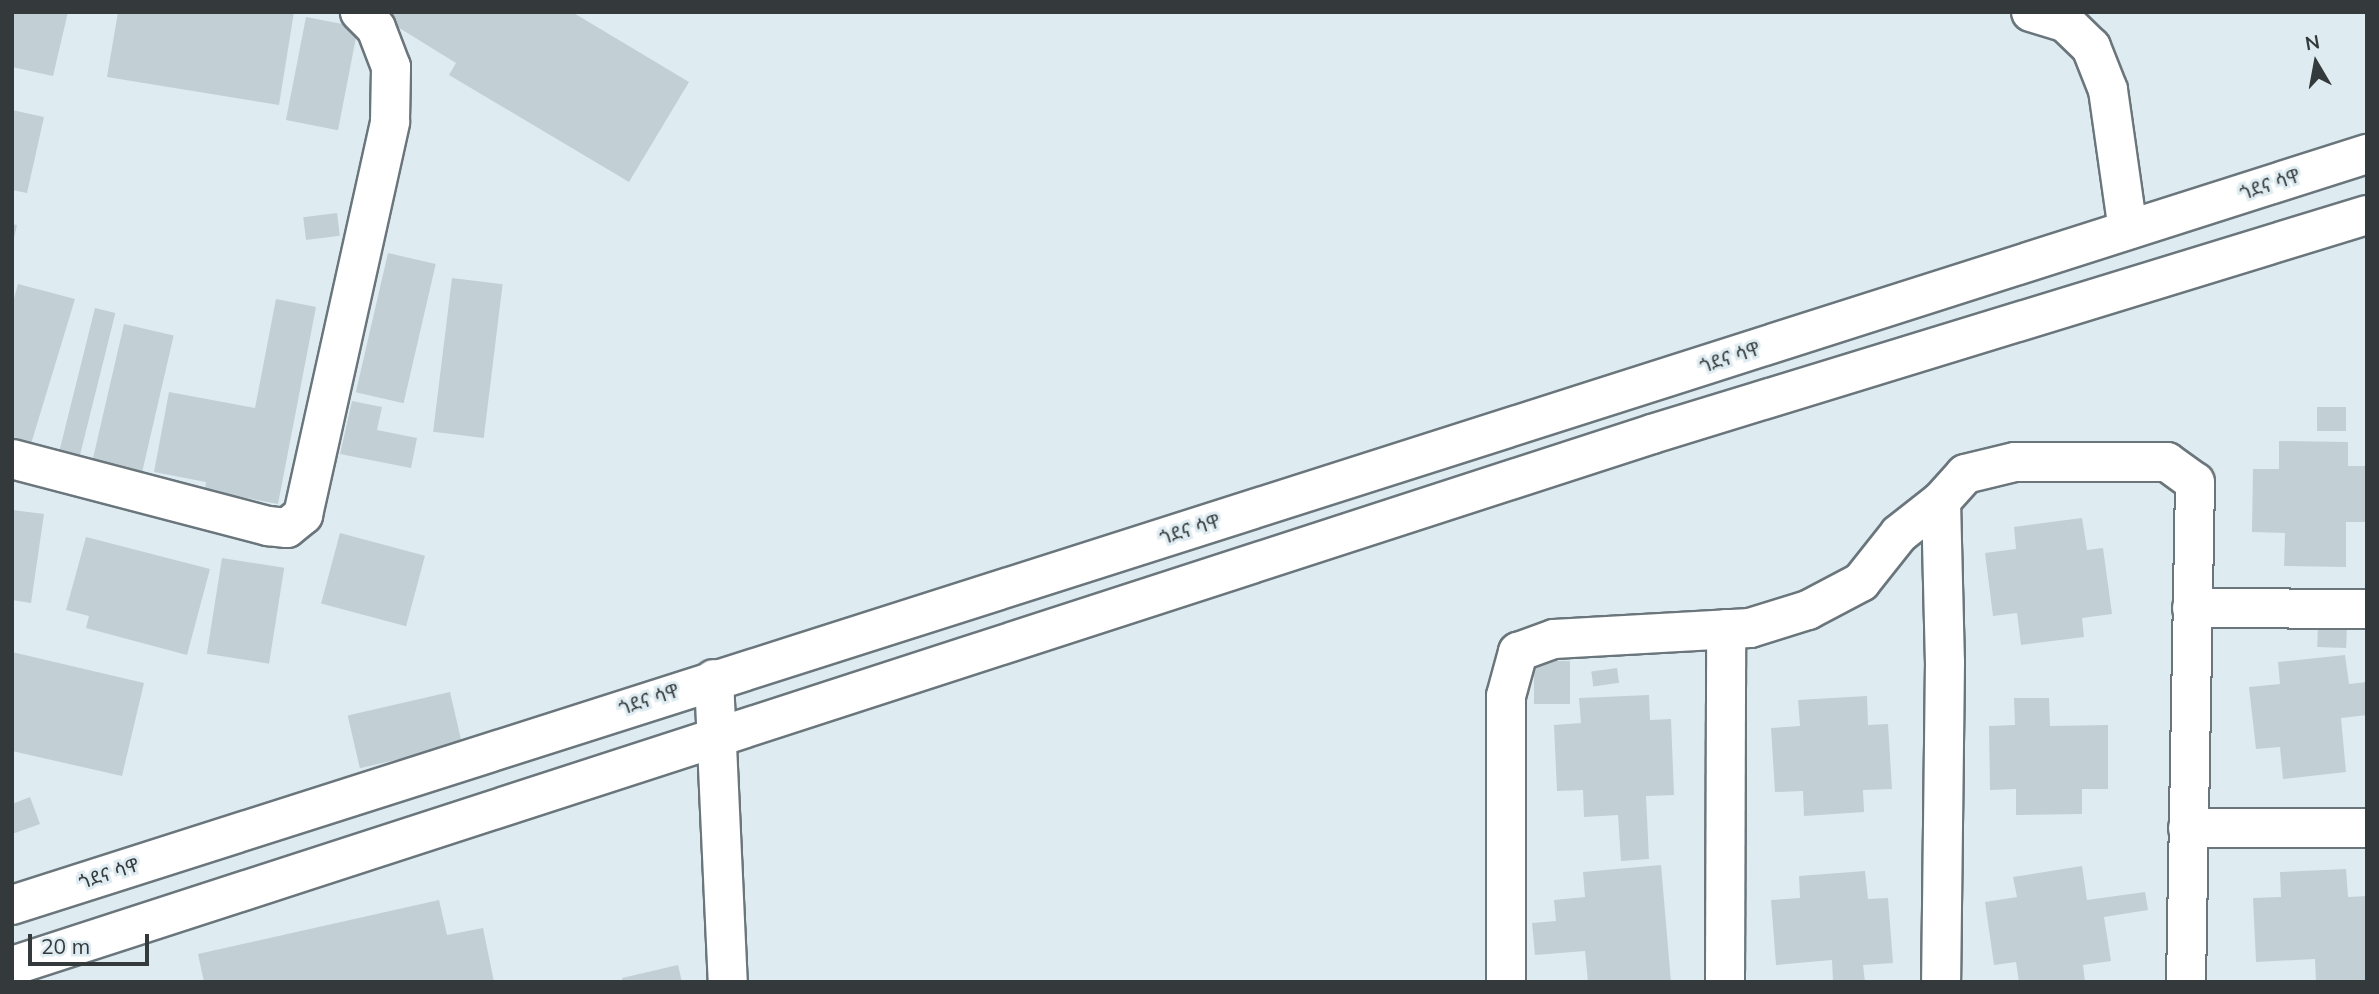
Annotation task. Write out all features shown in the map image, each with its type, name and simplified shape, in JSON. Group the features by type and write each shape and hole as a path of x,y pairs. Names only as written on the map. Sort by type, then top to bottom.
{"main road":[{"path":"12,459 268,526 287,528 303,515 390,121 391,67 376,27 360,12"},
{"path":"2031,12 2066,23 2091,47 2108,90 2128,230"},
{"name":"ጎደና ሳዋ","path":"12,905 2367,154"},
{"path":"12,966 1652,434 2367,215"},
{"path":"1506,982 1506,695 1518,652 1554,639 1750,628 1808,611 1861,582 1899,534 1941,501 1965,474 2015,462 2167,462 2195,482 2186,982"},
{"path":"1941,501 1945,662 1941,982"},
{"path":"2192,608 2367,609"},
{"path":"1725,982 1726,629"},
{"path":"714,679 728,982"},
{"path":"2188,828 2367,828"}],"building":[{"path":"12,12 68,12 53,76 12,67"},
{"path":"118,12 294,12 279,105 107,77"},
{"path":"394,12 572,12 689,82 629,182 449,75 456,63 388,21"},
{"path":"306,17 358,27 338,130 286,120"},
{"path":"12,110 44,117 27,193 12,190"},
{"path":"337,213 340,236 306,240 303,217"},
{"path":"12,224 17,225 13,243 12,243"},
{"path":"388,253 436,264 404,403 356,392"},
{"path":"452,278 503,284 484,438 433,432"},
{"path":"18,284 75,299 31,444 12,439 12,306"},
{"path":"276,299 316,307 278,504 205,490 206,482 154,472 169,392 255,408"},
{"path":"95,308 115,313 80,456 59,451"},
{"path":"124,324 174,335 138,490 88,479"},
{"path":"352,401 382,407 377,430 417,438 411,468 340,454"},
{"path":"2317,407 2346,407 2346,431 2317,431"},
{"path":"2279,441 2348,442 2348,466 2367,466 2367,522 2346,522 2346,567 2284,566 2285,533 2252,532 2253,469 2279,469"},
{"path":"12,510 44,514 31,603 12,600"},
{"path":"2082,518 2087,550 2103,548 2112,614 2082,618 2084,637 2021,645 2017,613 1993,616 1985,553 2016,549 2014,527"},
{"path":"340,533 425,556 406,626 321,604"},
{"path":"86,537 210,569 187,655 86,628 89,616 66,610"},
{"path":"222,558 284,568 269,664 207,654"},
{"path":"2318,624 2347,625 2346,648 2317,647"},
{"path":"12,652 144,683 122,776 12,751"},
{"path":"2345,655 2349,684 2367,682 2367,715 2341,718 2346,772 2283,779 2280,747 2256,749 2249,687 2280,684 2278,662"},
{"path":"1534,661 1570,661 1570,704 1534,704"},
{"path":"1617,668 1619,683 1593,686 1591,672"},
{"path":"450,692 462,745 360,768 348,716"},
{"path":"1649,695 1650,720 1671,719 1674,795 1646,796 1649,859 1621,861 1618,815 1584,817 1583,790 1557,791 1554,725 1581,723 1579,698"},
{"path":"1867,696 1868,725 1888,724 1892,789 1863,790 1864,812 1804,816 1803,791 1775,792 1771,728 1800,726 1798,700"},
{"path":"2014,698 2049,698 2050,726 2108,725 2108,789 2082,789 2082,814 2016,815 2016,789 1990,790 1989,726 2015,725"},
{"path":"30,797 40,824 12,834 12,804"},
{"path":"1661,865 1671,982 1588,982 1585,951 1535,955 1532,923 1556,921 1554,900 1585,897 1583,872"},
{"path":"2082,866 2087,900 2145,892 2148,910 2104,917 2111,961 2083,965 2085,982 2019,982 2016,962 1994,965 1985,902 2017,897 2013,877"},
{"path":"2346,869 2348,897 2367,896 2367,982 2316,982 2315,959 2256,962 2253,898 2281,897 2280,872"},
{"path":"1865,871 1868,899 1888,898 1893,963 1863,965 1865,982 1833,982 1832,960 1776,965 1771,900 1800,898 1799,876"},
{"path":"439,900 447,935 483,928 494,982 204,982 198,954"},
{"path":"678,965 682,982 623,982 622,978"}]}
